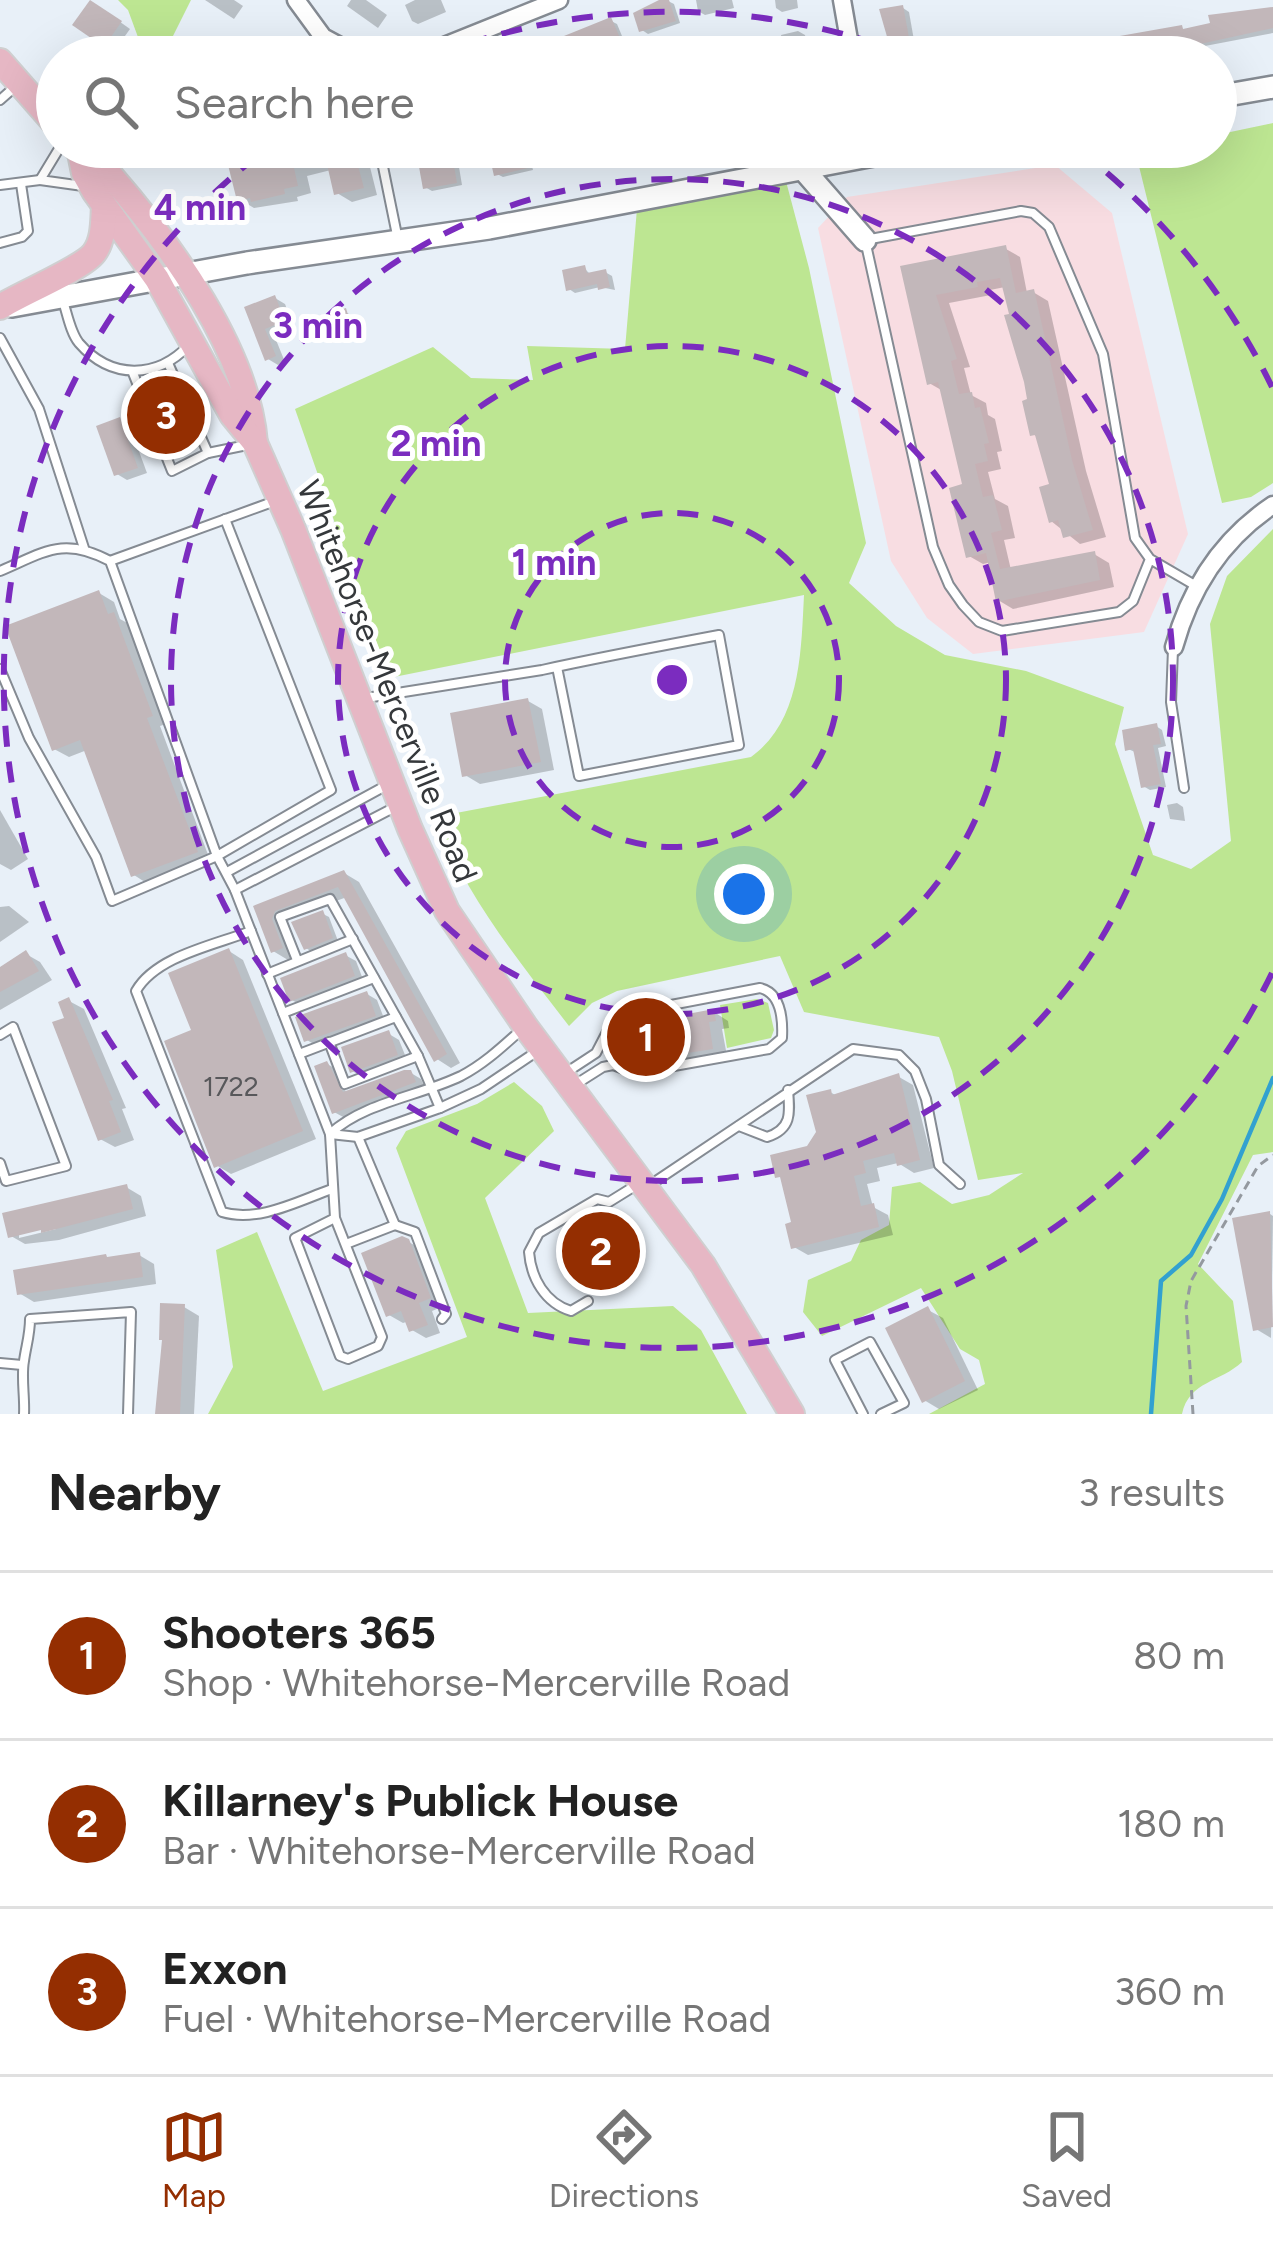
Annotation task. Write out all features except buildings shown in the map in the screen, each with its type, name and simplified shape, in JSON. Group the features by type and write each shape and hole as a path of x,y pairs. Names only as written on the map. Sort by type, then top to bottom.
{"main road":[{"path":"0,61 10,92"},
{"path":"1237,93 1273,87"},
{"name":"Whitehorse-Mercerville Road","path":"82,168 184,274 205,305 252,409 255,443"},
{"path":"0,307 489,228 806,168"},
{"path":"802,169 865,240"},
{"path":"0,307 41,282 73,270 94,253 102,234 104,192"},
{"name":"Whitehorse-Mercerville Road","path":"104,192 158,279 232,416 255,443 447,910 525,1026 703,1264 792,1414"}],"street":[{"path":"296,0 322,36"},
{"path":"464,36 534,5 559,0"},
{"path":"842,0 848,36"},
{"path":"1174,647 1198,587 1239,531 1273,505"}],"lane":[{"path":"40,180 52,168"},
{"path":"0,185 75,182 104,192 110,168"},
{"path":"383,168 398,241"},
{"path":"0,242 28,231 21,184"},
{"path":"1150,559 1133,601 1112,614 1002,632 979,622 963,605 933,547 865,240 1021,211 1042,219 1103,354 1132,527 1141,550 1198,587"},
{"path":"62,297 76,340 102,364 133,374 168,363 193,341"},
{"path":"0,338 39,409 84,548"},
{"path":"168,363 208,453"},
{"path":"133,374 172,471 208,453 255,443"},
{"path":"110,561 280,500"},
{"path":"0,668 29,738 96,857 112,902 217,856 331,790 225,519"},
{"path":"0,571 59,546 84,548 110,561 217,856 235,890 330,1134 335,1218 382,1337 378,1346 348,1359 340,1355 295,1238 335,1218"},
{"path":"359,699 719,634 740,745 579,776 556,667"},
{"path":"1174,647 1171,702 1184,788"},
{"path":"227,872 396,793"},
{"path":"235,890 396,793"},
{"path":"297,960 280,917 330,898 418,1056 440,1108"},
{"path":"250,931 159,968 136,991 223,1211 239,1217 259,1214 332,1189"},
{"path":"267,974 352,939"},
{"path":"283,1012 374,978"},
{"path":"760,988 769,990 777,1001 782,1038 769,1049 635,1073 613,1065 567,1081 624,1015 760,988"},
{"path":"298,1054 396,1017"},
{"path":"330,1134 357,1116 432,1088 491,1058 525,1026"},
{"path":"0,1035 13,1028 66,1166 6,1181 0,1163"},
{"path":"329,1042 345,1084 418,1056"},
{"path":"603,1044 613,1065"},
{"path":"330,1134 358,1137 440,1108 481,1089 542,1048"},
{"path":"588,1301 571,1311 550,1301 533,1272 529,1252 539,1233 597,1199 609,1202 642,1186 853,1049 899,1055 915,1071 926,1099 939,1166 960,1184"},
{"path":"737,1125 767,1137 782,1131 791,1114 788,1090"},
{"path":"358,1137 395,1225"},
{"path":"346,1244 395,1225 415,1232 446,1314 442,1319"},
{"path":"24,1414 22,1365 30,1340 30,1318 131,1312 128,1414"},
{"path":"863,1414 835,1360 870,1342 904,1402 881,1414"},
{"path":"0,1363 22,1365"}],"path":[{"path":"1193,1414 1186,1306 1191,1281 1258,1166 1273,1155"}],"shaded area":[{"path":"1059,168 1112,213 1188,534 1144,632 973,654 927,618 891,561 818,228 847,197"}],"green space":[{"path":"118,0 191,0 173,36 138,36 128,10"},
{"path":"1273,123 1273,483 1251,497 1222,503 1139,168 1237,168 1237,131"},
{"path":"783,170 809,268 866,543 849,583 896,626 945,655 1026,671 1124,707 1115,744 1153,855 1191,869 1231,841 1210,624 1227,576 1273,529 1273,1152 1253,1155 1198,1264 1233,1301 1242,1362 1199,1388 1182,1414 929,1414 985,1384 979,1360 960,1349 921,1288 822,1336 803,1312 808,1280 851,1261 861,1240 889,1225 892,1187 920,1182 952,1204 989,1195 1023,1173 978,1180 939,1037 804,1012 780,956 617,991 592,1003 569,1026 494,926 448,846 435,817 751,757 768,742 789,705 799,662 804,595 389,678 295,409 433,347 471,378 533,380 527,346 625,349 638,197"},
{"path":"757,999 768,1003 774,1030 771,1038 727,1048 720,1005"},
{"path":"514,1082 542,1106 554,1131 485,1198 528,1313 673,1306 701,1330 747,1414 208,1414 233,1367 216,1250 257,1232 323,1391 467,1337 396,1148 406,1131 477,1104"}],"waterway":[{"path":"1151,1414 1161,1281 1191,1255 1222,1199 1273,1078"}],"place":[{"name":"Exxon","path":"166,415"},
{"name":"Shooters 365","path":"646,1037"},
{"name":"Killarney's Publick House","path":"601,1251"}]}
